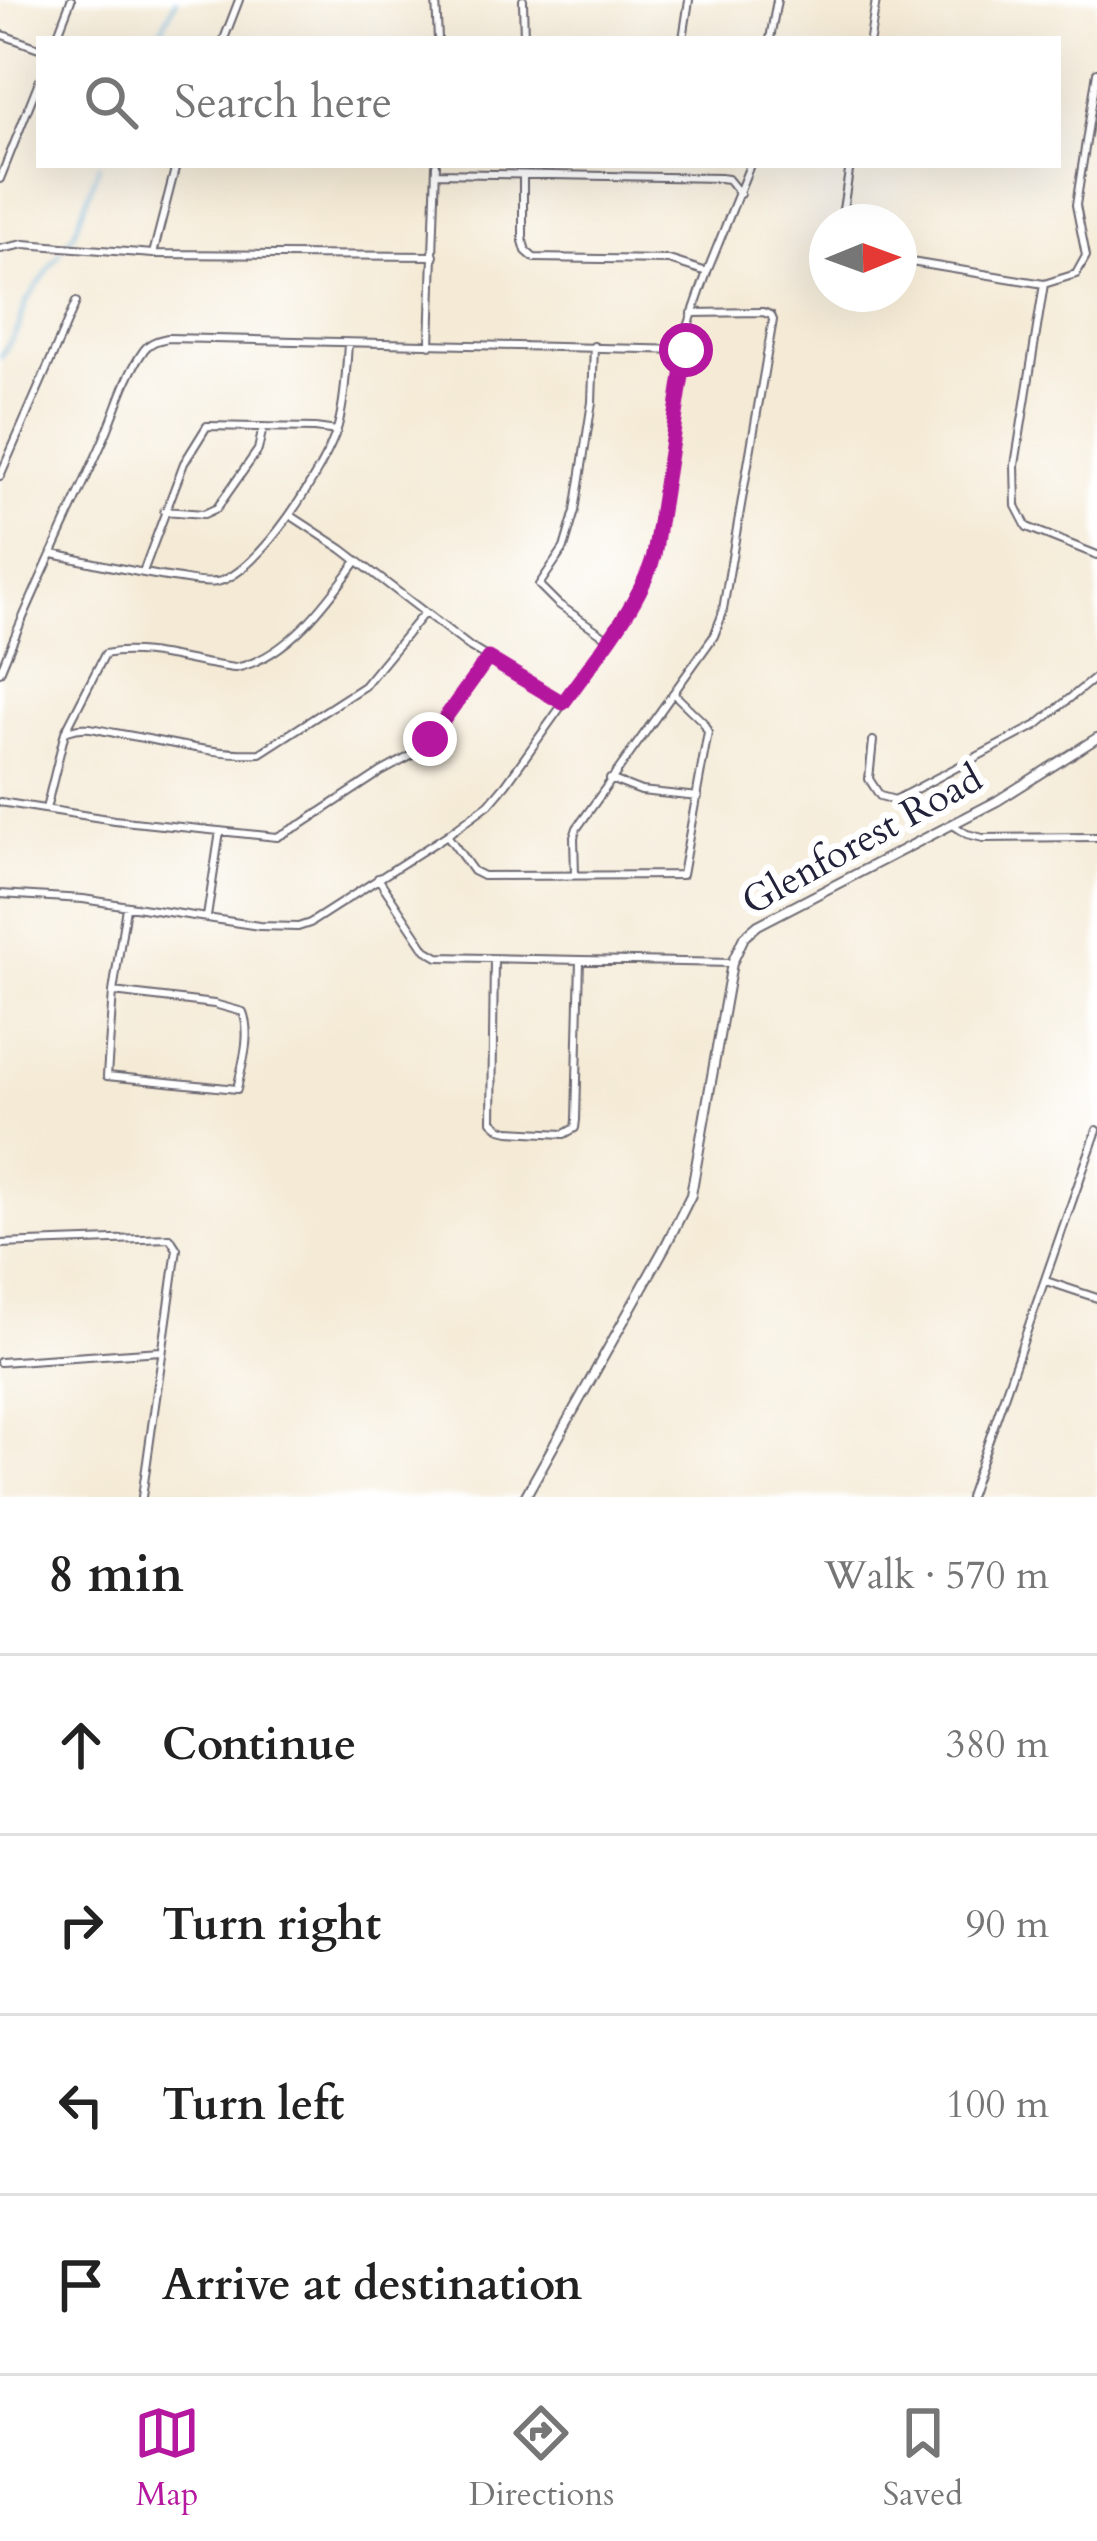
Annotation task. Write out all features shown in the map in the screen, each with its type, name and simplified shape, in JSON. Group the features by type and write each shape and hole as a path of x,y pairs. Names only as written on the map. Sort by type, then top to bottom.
{"street":[{"path":"57,36 71,0"},
{"path":"225,36 239,0"},
{"path":"436,0 438,36"},
{"path":"523,0 524,36"},
{"path":"683,36 689,0"},
{"path":"771,36 777,0"},
{"path":"870,36 876,0"},
{"path":"0,34 36,47"},
{"path":"917,263 1044,284 1076,274 1086,256 1076,205 1097,72"},
{"path":"0,179 36,89"},
{"path":"153,254 175,168"},
{"path":"669,168 670,176"},
{"path":"844,204 850,168"},
{"path":"430,345 436,169 728,179 749,169"},
{"path":"0,894 83,899 259,926 298,927 447,836 497,795 644,583 654,556 692,314 749,169"},
{"path":"524,175 523,241 534,258 669,260 707,272"},
{"path":"728,179 740,194"},
{"path":"0,249 24,244 153,254 434,256"},
{"path":"1044,284 1015,465 1016,506 1027,527 1097,555"},
{"path":"0,476 76,302"},
{"path":"575,875 577,828 720,623 773,326 771,315 763,312 692,314"},
{"path":"0,672 121,395 149,344 168,338 686,350"},
{"path":"53,554 200,582 226,580 248,565 312,484 337,431 348,344"},
{"path":"594,346 592,402 575,511 564,548 539,585 609,639"},
{"path":"142,574 184,463 207,426 337,431"},
{"path":"164,511 204,514 217,508 258,451 263,428"},
{"path":"290,515 488,658 563,703"},
{"path":"46,810 65,732 108,652 242,667 298,632 357,561"},
{"path":"65,732 85,727 260,753 364,686 424,613"},
{"path":"0,802 277,836 412,756 430,739 488,658"},
{"path":"873,741 869,779 880,796 895,800 1036,725 1097,676"},
{"path":"447,836 479,875 682,875 707,728 673,693"},
{"name":"Glenforest Road","path":"525,1497 691,1195 732,963 744,938 758,925 1028,783 1097,738"},
{"path":"610,779 641,791 698,796"},
{"path":"953,825 983,838 1097,836"},
{"path":"207,918 220,831"},
{"path":"378,878 426,950 442,958 732,963"},
{"path":"113,992 243,1012 245,1054 237,1089 107,1076 113,992 126,907"},
{"path":"494,959 492,1121 509,1131 564,1134 575,1128 576,1120 580,960"},
{"path":"970,1497 1097,1130"},
{"path":"0,1244 170,1238 177,1249 142,1497"},
{"path":"1046,1281 1097,1298"},
{"path":"0,1362 161,1351"}],"waterway":[{"path":"158,36 176,0"},
{"path":"68,242 98,168"},
{"path":"0,358 19,327 26,302 61,252"}],"route":[{"path":"430,739 488,658 563,703 609,639 644,583 654,556 686,350"}]}
